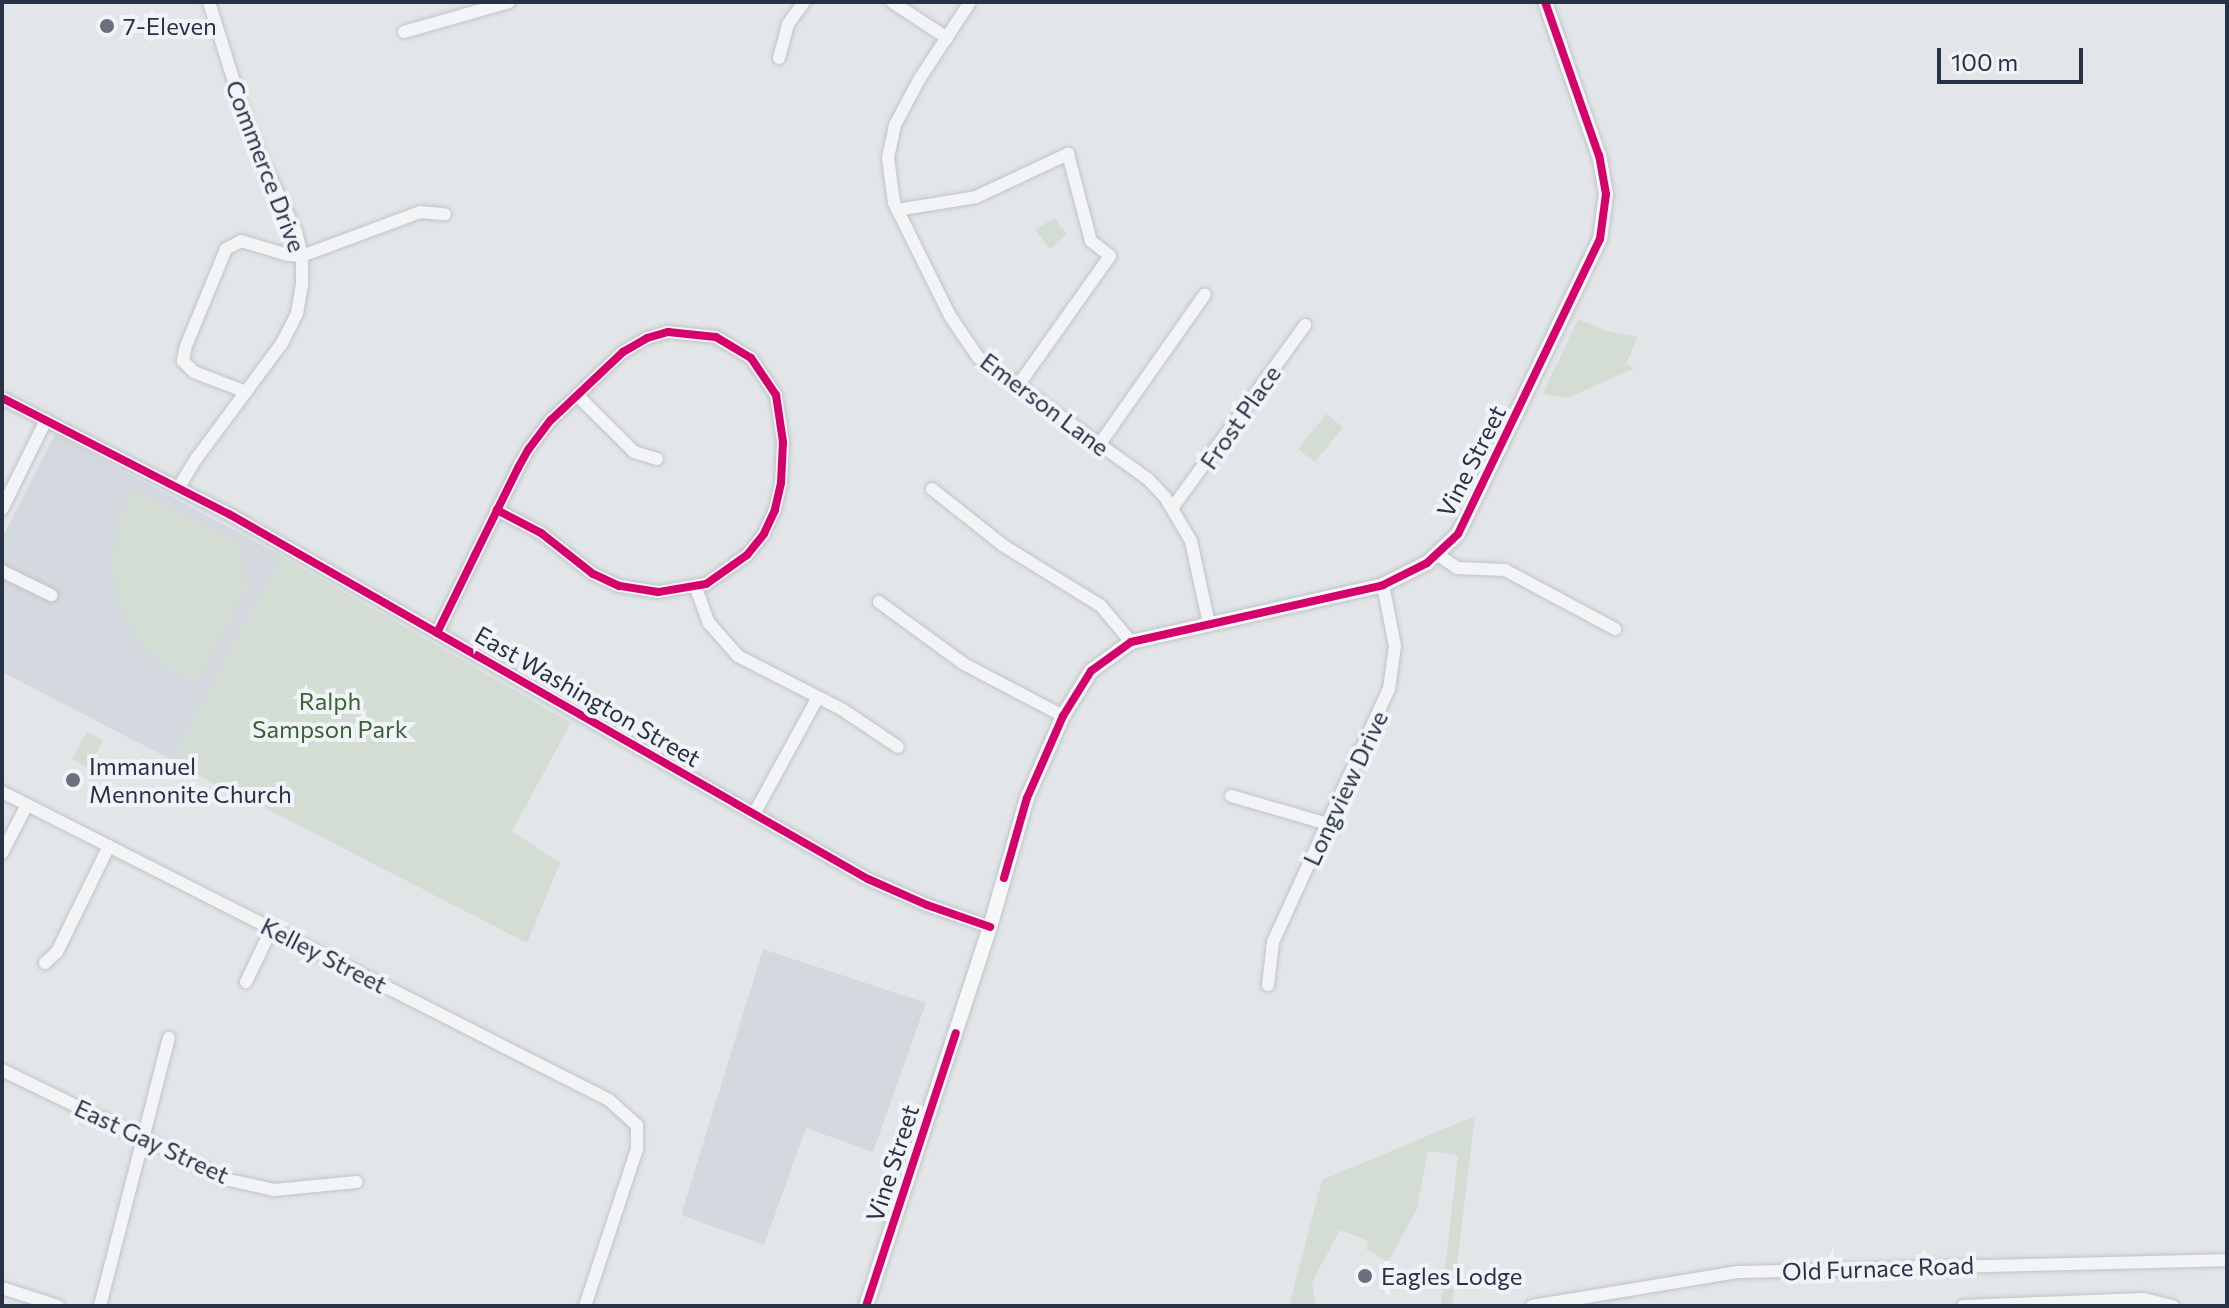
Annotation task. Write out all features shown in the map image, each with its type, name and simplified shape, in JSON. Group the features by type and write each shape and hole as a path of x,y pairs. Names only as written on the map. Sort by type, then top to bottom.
{"main road":[{"name":"Vine Street","path":"866,1306 990,927 1027,798 1063,716 1091,671 1131,642 1383,585 1427,563 1458,534 1600,239 1606,194 1599,156 1545,2"}],"street":[{"name":"Commerce Drive","path":"179,487 193,462 282,343 294,320 301,295 302,256 289,212 251,136 209,2"},
{"path":"404,32 509,2"},
{"path":"779,58 788,24 804,2"},
{"path":"892,2 947,38"},
{"name":"Emerson Lane","path":"970,2 909,97 890,141 889,180 897,210 964,340 978,357 1149,480 1173,507 1191,541 1209,624"},
{"path":"897,210 976,197 1068,154 1091,241 1110,256 1017,387"},
{"path":"246,392 194,372 183,361 186,346 222,256 234,242 302,256 420,212 445,214"},
{"path":"1099,445 1205,294"},
{"name":"Frost Place","path":"1173,507 1305,325"},
{"path":"437,633 497,510 533,443 623,352 647,338 668,332 706,334 730,343 751,358 769,381 783,424 781,483 775,510 764,534 744,558 720,577 696,588 651,592 610,582 541,533 497,510"},
{"path":"578,396 634,452 657,459"},
{"name":"East Washington Street","path":"2,398 179,487 888,889 990,927"},
{"path":"2,509 46,420"},
{"path":"932,489 1004,546 1101,606 1131,642"},
{"path":"1437,554 1457,568 1505,570 1615,629"},
{"path":"2,571 51,595"},
{"name":"Longview Drive","path":"1268,985 1273,942 1391,679 1394,640 1383,585"},
{"path":"696,588 706,618 736,654 843,710 898,747"},
{"path":"879,602 964,664 1063,716"},
{"path":"754,814 817,699"},
{"name":"Kelley Street","path":"2,792 609,1100 638,1129 637,1149 585,1306"},
{"path":"1231,796 1328,824"},
{"path":"2,853 27,805"},
{"path":"45,963 57,952 109,846"},
{"path":"246,982 272,928"},
{"path":"100,1306 169,1038"},
{"name":"East Gay Street","path":"2,1070 229,1180 274,1190 357,1182"},
{"name":"Old Furnace Road","path":"1539,1305 1738,1272 2227,1260"},
{"path":"2,1288 58,1306"},
{"path":"1963,1306 2144,1299 2173,1306"}],"shaded area":[{"path":"55,434 282,556 172,760 2,672 2,538"},
{"path":"763,949 926,1003 873,1152 806,1128 764,1245 681,1215"}],"green space":[{"path":"1054,218 1067,234 1050,249 1035,230"},
{"path":"1578,319 1610,332 1638,337 1626,364 1635,368 1568,398 1543,393"},
{"path":"1326,414 1343,427 1315,462 1298,449"},
{"path":"134,490 240,543 248,588 195,684 166,667 140,643 118,602 110,564 119,520"},
{"name":"Ralph Sampson Park","path":"282,556 571,723 512,831 560,863 527,943 234,792 232,794 172,760"},
{"path":"87,732 103,740 89,768 72,759"},
{"path":"1475,1116 1452,1306 1431,1306 1441,1304 1458,1155 1428,1151 1417,1209 1388,1262 1366,1249 1369,1241 1340,1230 1312,1282 1316,1306 1289,1306 1322,1180"}],"cycle path":[{"path":"1004,878 1027,798 1063,716 1091,671 1131,642 1383,585 1427,563 1458,534 1600,239 1606,194 1599,156 1545,2"},
{"path":"437,633 475,555 518,468 528,450 551,420 623,352 647,338 668,332 716,337 751,358 776,395 783,442 781,483 775,510 764,534 747,555 706,584 658,592 619,586 593,574 541,533 497,510"},
{"path":"2,398 229,514 868,879 927,905 990,927"},
{"path":"867,1303 956,1033"}],"place":[{"name":"7-Eleven","path":"107,26"},
{"name":"Immanuel Mennonite Church","path":"73,780"},
{"name":"Eagles Lodge","path":"1365,1276"}]}
